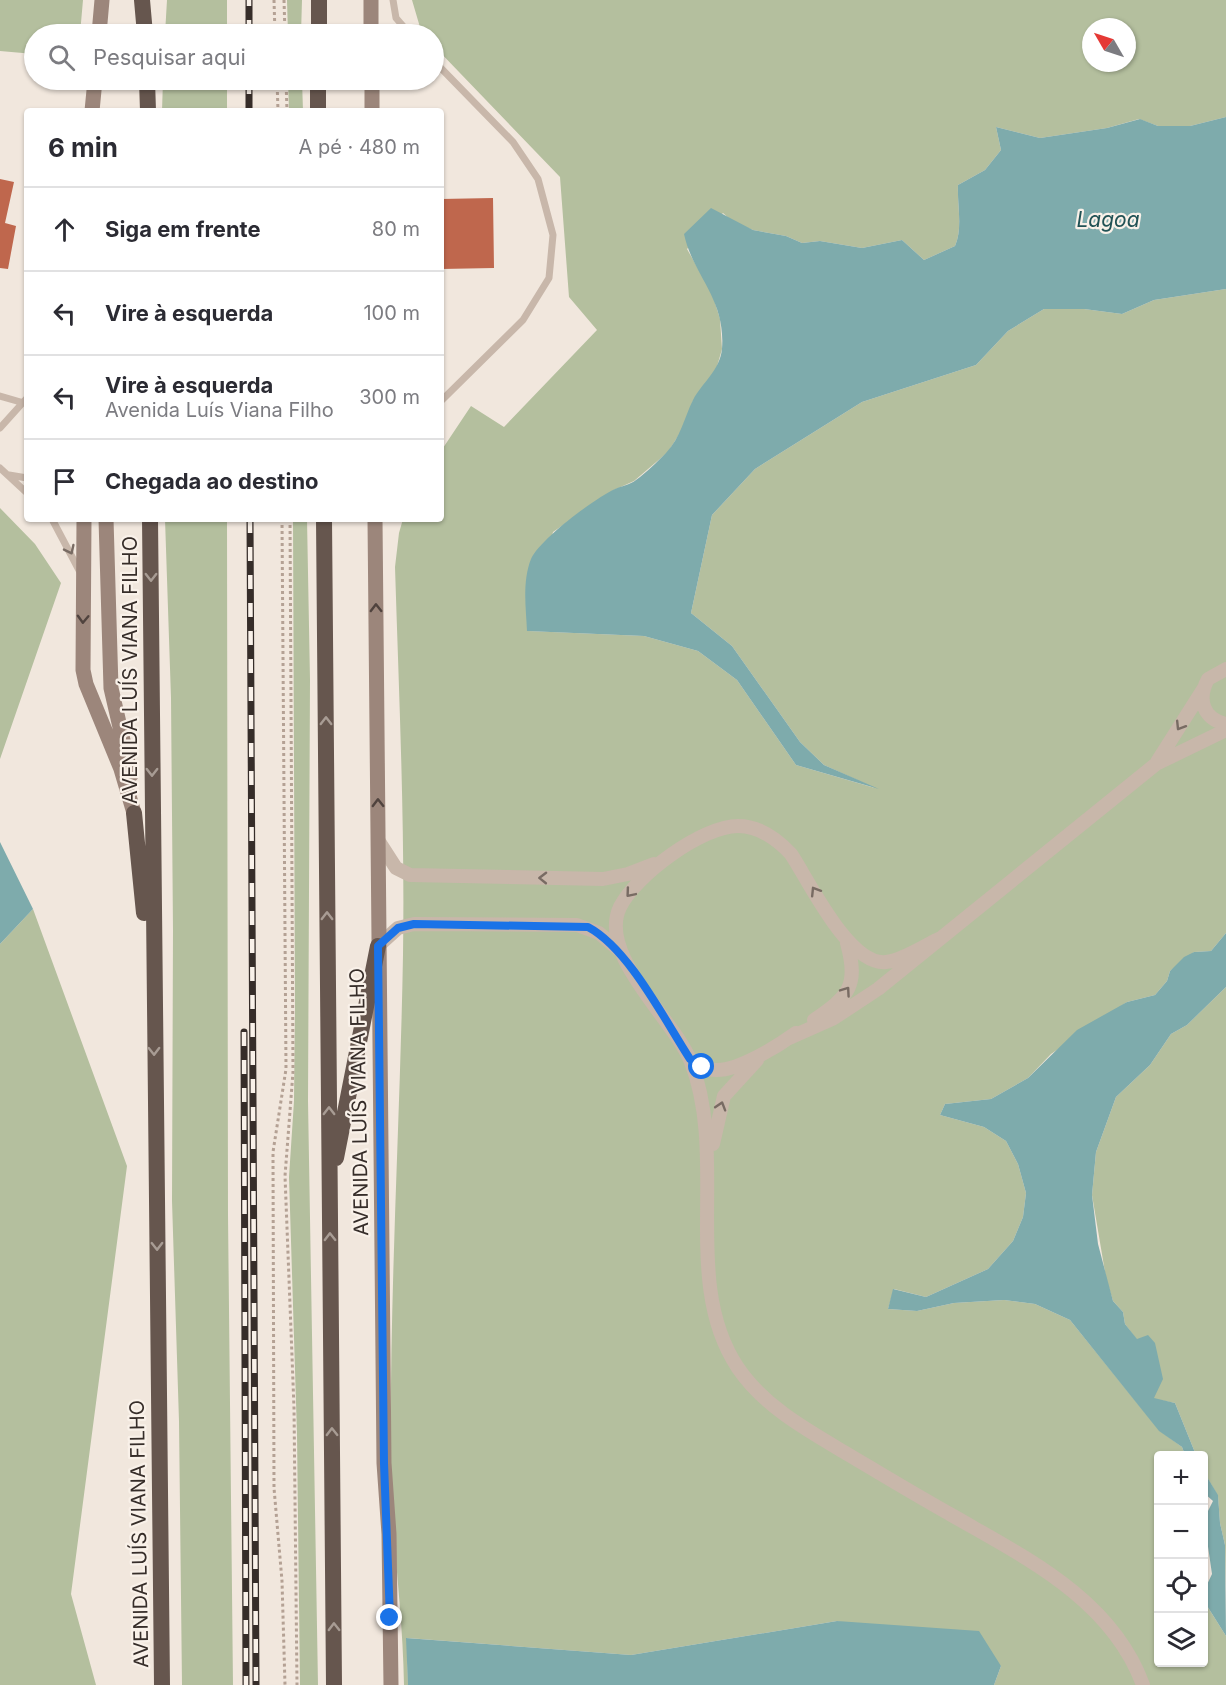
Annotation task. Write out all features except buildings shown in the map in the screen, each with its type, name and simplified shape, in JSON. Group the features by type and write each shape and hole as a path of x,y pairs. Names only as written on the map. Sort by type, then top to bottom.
{"highway":[{"path":"142,0 146,24"},
{"path":"148,24 150,0"},
{"path":"319,0 319,24"},
{"path":"147,90 148,108"},
{"path":"318,90 318,108"},
{"name":"AVENIDA LUÍS VIANA FILHO","path":"150,522 162,1685"},
{"name":"AVENIDA LUÍS VIANA FILHO","path":"324,522 334,1685"},
{"path":"134,813 154,1019"},
{"path":"329,1191 378,946"}],"main road":[{"path":"100,24 102,0"},
{"path":"371,0 371,24"},
{"path":"92,108 95,90"},
{"path":"98,90 100,108"},
{"path":"372,90 372,108"},
{"name":"AVENIDA LUÍS VIANA FILHO","path":"84,522 83,670 86,684 121,769 134,813"},
{"name":"AVENIDA LUÍS VIANA FILHO","path":"106,522 111,688 131,774 134,813"},
{"name":"AVENIDA LUÍS VIANA FILHO","path":"375,522 384,1463 391,1685"}],"street":[{"path":"1156,764 1203,688 1215,673 1226,669"},
{"path":"1203,688 1202,697 1208,715 1215,721 1226,724"},
{"path":"789,1038 843,1012 878,989 1156,764 1226,730"},
{"path":"378,840 396,868 410,875 603,879 628,874 662,861 717,830 740,826 764,832 781,843 791,854 846,941 865,957 883,962 941,938"},
{"path":"620,951 615,933 617,913 632,890 662,861"},
{"path":"378,946 398,928 414,924 577,925 599,933 620,951 690,1059 704,1108 709,1163 707,1261 714,1311 723,1339 737,1368 755,1389 801,1426 1019,1553 1064,1584 1092,1607 1107,1624 1126,1650 1143,1685"},
{"path":"709,1163 724,1096 742,1074 767,1052 836,1004 848,991 853,974 846,941"},
{"path":"690,1059 707,1069 723,1070 767,1052"}],"lane":[{"path":"393,0 396,18 401,24"},
{"path":"444,71 513,142 538,179 554,235 549,278 524,320 444,398"},
{"path":"0,396 24,400"},
{"path":"0,428 24,401"},
{"path":"0,468 24,490"},
{"path":"9,475 24,478"},
{"path":"54,522 68,545 84,583"}],"path":[{"path":"274,0 275,24"},
{"path":"284,0 285,24"},
{"path":"277,90 278,108"},
{"path":"286,90 287,108"},
{"path":"282,522 286,1069 273,1163 274,1488 282,1581 285,1685"},
{"path":"290,522 293,1072 285,1176 294,1408 297,1685"}],"green space":[{"path":"0,0 83,0 81,24 24,24 24,53 0,51"},
{"path":"167,0 227,0 227,24 166,24"},
{"path":"287,0 302,0 301,24 288,24"},
{"path":"412,0 1226,0 1226,117 1190,126 1158,126 1139,119 1107,128 1040,138 996,127 1001,150 985,170 958,185 959,224 955,246 924,260 902,240 862,248 820,241 802,243 786,236 753,230 733,222 723,213 687,249 712,293 720,319 722,349 716,370 693,401 685,425 668,452 634,481 614,490 553,532 528,631 644,636 698,651 737,680 796,765 875,788 824,765 800,742 732,646 691,613 712,515 755,469 862,402 976,365 1008,331 1044,309 1084,309 1122,314 1154,300 1226,289 1226,933 1211,951 1194,952 1170,971 1167,981 1155,995 1127,1002 1051,1054 1028,1078 991,1099 945,1104 940,1115 984,1127 1006,1141 1018,1164 1026,1193 1023,1217 1013,1241 988,1269 926,1297 894,1289 888,1309 917,1311 954,1303 1004,1300 1035,1304 1070,1320 1159,1430 1182,1447 1184,1451 1154,1451 1154,1667 1208,1667 1208,1607 1226,1636 1226,1685 994,1685 1001,1666 837,1621 631,1655 407,1638 408,1685 404,1685 391,1472 392,1342 403,955 402,809 395,567 399,533 402,522 444,522 444,446 471,406 504,427 597,330 569,297 560,177 444,56 444,24 419,24"},
{"path":"163,90 227,90 227,108 162,108"},
{"path":"288,90 302,90 303,108 289,108"},
{"path":"0,508 35,544 61,583 0,759"},
{"path":"165,522 227,522 228,1215 233,1685 182,1685 179,1421 172,1201 171,698"},
{"path":"293,522 307,522 310,680 308,1101 318,1685 300,1685 297,1434 289,1177 294,1101"},
{"path":"33,909 127,1166 71,1594 96,1685 0,1685 0,944"},
{"path":"1226,987 1226,1586 1225,1545 1220,1523 1218,1496 1208,1479 1208,1451 1194,1451 1175,1403 1154,1399 1137,1340 1125,1324 1123,1312 1113,1301 1106,1278 1092,1195 1096,1152 1116,1097 1150,1065 1171,1034 1187,1025"}],"water":[{"name":"Lagoa","path":"1226,117 1226,289 1154,300 1122,314 1084,309 1044,309 1008,331 976,365 862,402 755,469 712,515 691,613 732,646 800,742 824,765 879,789 796,765 737,680 698,651 644,636 527,631 526,577 536,551 582,510 615,489 634,482 666,453 679,434 693,400 721,357 722,331 719,315 694,263 684,234 711,208 753,230 786,236 802,243 820,241 862,248 902,240 924,260 955,246 959,224 958,185 985,170 1001,150 996,127 1040,138 1107,128 1140,119 1158,126 1190,126"},
{"path":"0,842 33,909 0,944"},
{"path":"1226,933 1226,987 1187,1025 1171,1034 1150,1065 1116,1097 1096,1152 1092,1195 1098,1244 1113,1301 1123,1312 1125,1324 1137,1339 1148,1335 1155,1343 1163,1379 1154,1398 1175,1403 1194,1451 1184,1451 1182,1447 1159,1431 1070,1320 1035,1304 1004,1300 954,1303 917,1311 888,1309 893,1289 926,1297 988,1269 1013,1241 1023,1217 1026,1193 1018,1164 1006,1141 984,1127 940,1115 945,1104 991,1099 1028,1078 1077,1030 1127,1002 1155,995 1167,981 1170,971 1184,957 1194,952 1211,951"},
{"path":"1208,1479 1218,1495 1220,1523 1225,1545 1226,1636 1208,1607 1208,1582 1212,1574 1208,1546 1208,1511 1213,1501 1208,1497"},
{"path":"837,1621 979,1631 1001,1666 994,1685 408,1685 406,1638 631,1655"}],"railway":[{"path":"249,0 249,24"},
{"path":"249,90 249,108"},
{"path":"250,522 256,1685"},
{"path":"244,1032 246,1685"}],"route":[{"path":"390,1618 389,1534 384,1463 378,946 398,928 414,924 577,925 588,927 620,951 690,1059 702,1067"}]}
